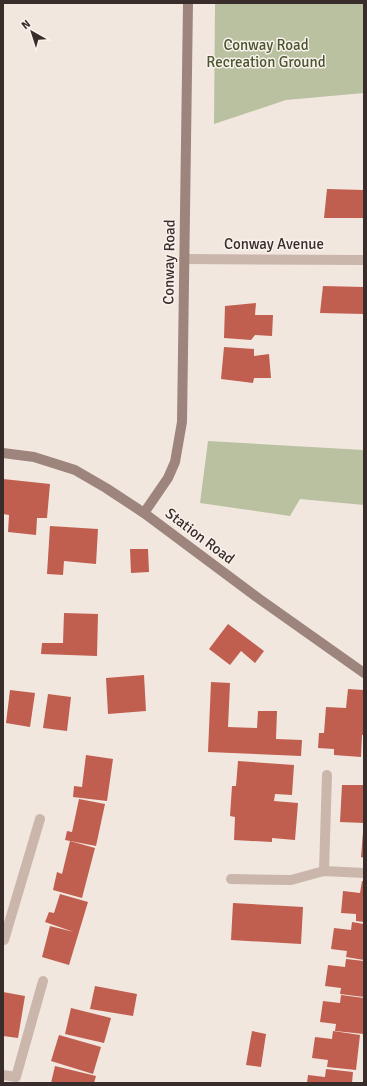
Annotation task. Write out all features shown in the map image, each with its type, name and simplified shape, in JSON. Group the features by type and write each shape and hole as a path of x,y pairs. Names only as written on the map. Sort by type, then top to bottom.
{"street":[{"name":"Conway Road","path":"144,513 168,478 175,462 182,422 188,3"},
{"name":"Conway Avenue","path":"184,259 364,260"},
{"name":"Station Road","path":"3,453 34,457 75,470 106,488 144,513 258,598 364,673"},
{"path":"324,871 327,775"},
{"path":"3,940 40,819"},
{"path":"231,879 291,880 324,871 364,873"},
{"path":"3,1075 16,1077 43,981"}],"green space":[{"name":"Conway Road Recreation Ground","path":"215,3 364,3 364,93 286,100 214,124"},
{"path":"208,441 364,450 364,505 300,499 290,516 200,503"}],"building":[{"path":"327,189 364,190 364,218 324,218"},
{"path":"323,286 364,287 364,314 320,313"},
{"path":"256,303 255,315 273,315 272,336 255,335 251,340 224,338 225,306"},
{"path":"224,347 254,349 254,356 269,354 271,378 254,378 253,383 221,379"},
{"path":"3,479 50,484 47,518 37,518 36,535 8,532 9,515 3,514"},
{"path":"50,526 98,529 96,564 64,561 63,575 47,574"},
{"path":"130,549 148,549 149,572 131,573"},
{"path":"64,613 98,614 97,656 41,654 42,643 63,643"},
{"path":"228,624 264,651 255,663 241,651 230,665 209,649"},
{"path":"144,675 146,711 108,714 106,678"},
{"path":"211,682 230,683 228,727 257,728 258,711 277,711 276,739 302,740 301,756 208,752"},
{"path":"348,689 364,690 364,735 362,735 361,757 334,755 334,749 318,748 319,733 324,733 326,707 346,708"},
{"path":"10,690 35,693 30,727 6,723"},
{"path":"48,694 71,697 67,731 43,728"},
{"path":"86,755 113,759 107,801 73,797 74,786 82,787"},
{"path":"238,761 294,765 292,795 275,794 274,801 298,803 295,840 272,838 272,842 234,840 235,817 230,816 232,786 236,786"},
{"path":"342,785 364,785 364,823 340,822"},
{"path":"79,799 105,804 96,846 65,840 67,831 72,832"},
{"path":"364,832 364,858 361,857"},
{"path":"70,841 95,848 82,898 53,890 57,872 62,874"},
{"path":"362,881 364,881 364,922 356,921 356,914 341,913 343,891 360,893"},
{"path":"60,894 88,902 69,965 42,957 50,926 74,932 45,922 49,912 54,913"},
{"path":"233,903 303,907 301,944 231,940"},
{"path":"352,922 364,924 364,960 346,957 347,951 331,949 334,928 351,930"},
{"path":"346,959 364,961 364,997 340,994 341,988 325,986 328,965 345,967"},
{"path":"95,986 137,994 133,1016 90,1009"},
{"path":"3,992 25,996 18,1038 3,1036"},
{"path":"341,995 364,998 364,1034 335,1031 336,1024 320,1022 323,1001 340,1003"},
{"path":"71,1008 111,1018 104,1043 65,1034"},
{"path":"252,1031 266,1034 261,1067 246,1065"},
{"path":"333,1031 360,1035 356,1070 327,1067 328,1060 312,1058 315,1037 332,1039"},
{"path":"59,1035 101,1047 93,1074 51,1061"},
{"path":"55,1066 96,1076 94,1083 51,1083"},
{"path":"326,1069 353,1072 352,1083 307,1083 308,1075 325,1077"}]}
